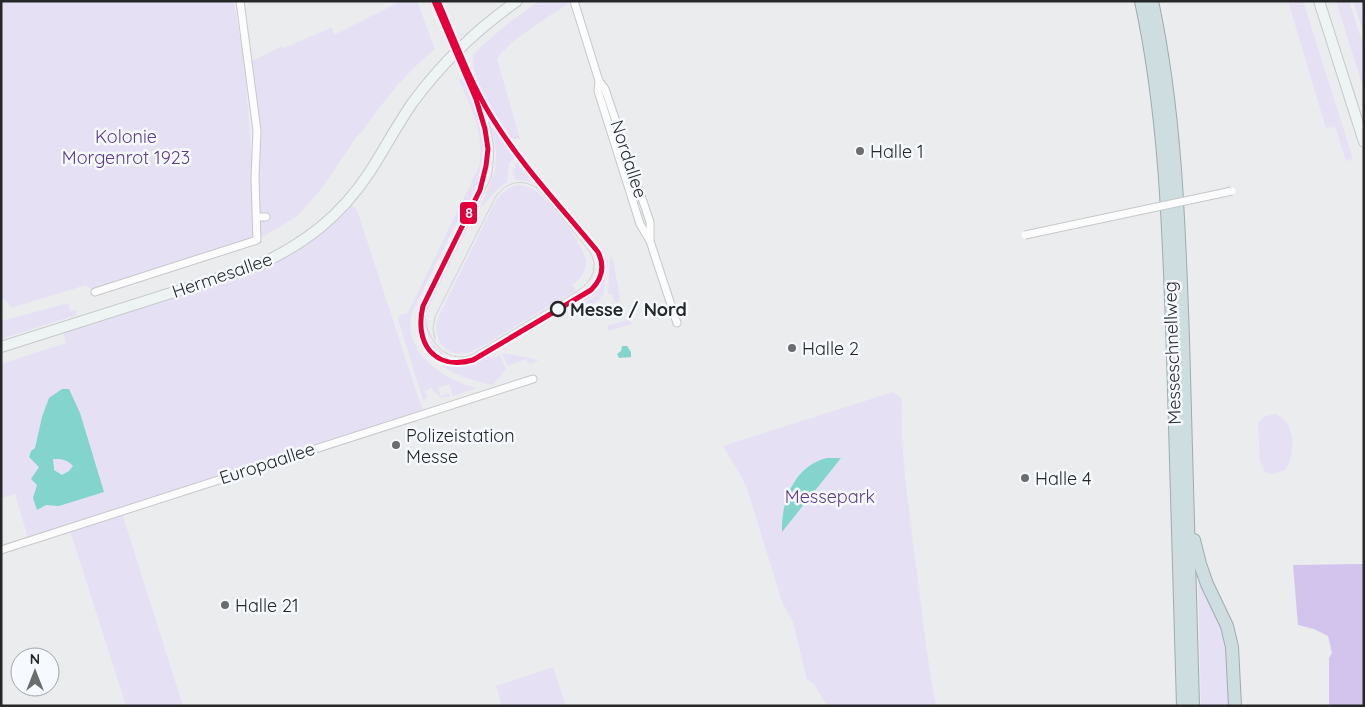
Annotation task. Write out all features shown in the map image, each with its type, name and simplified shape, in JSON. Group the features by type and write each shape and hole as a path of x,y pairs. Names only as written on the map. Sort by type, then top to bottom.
{"highway":[{"name":"Messeschnellweg","path":"1141,1 1154,70 1164,167 1172,321 1183,706"},
{"name":"Messeschnellweg","path":"1152,1 1164,69 1179,214 1193,706"},
{"path":"1188,508 1200,564 1207,584 1227,626 1232,647 1235,706"}],"main road":[{"name":"Hermesallee","path":"1,347 259,265 300,243 321,227 348,201 368,175 413,102 443,65 478,30 516,1"},
{"path":"1319,1 1364,142"}],"street":[{"path":"95,292 257,240 255,178 257,131 240,1"},
{"name":"Nordallee","path":"574,1 599,81 606,89 650,222 650,241 677,323"},
{"path":"1025,235 1232,191"},
{"path":"256,218 266,217"},
{"name":"Europaallee","path":"1,550 533,379"}],"green space":[{"name":"Kolonie Morgenrot 1923","path":"1,1 234,1 245,70 256,216 257,131 248,63 282,46 284,48 332,27 334,35 401,1 417,1 435,49 395,88 357,136 320,191 296,217 257,240 95,292 86,285 11,308 5,299 1,300"},
{"path":"539,1 572,1 521,36 497,59 520,139 512,139 480,86 473,64 473,54 506,25"},
{"path":"1288,1 1303,1 1353,159 1346,161 1335,126 1326,128"},
{"path":"1336,1 1349,1 1364,48 1364,90"},
{"path":"1353,1 1364,1 1364,33"},
{"path":"463,76 481,124 485,153 483,168 472,203 467,201 412,312 410,326 413,340 419,352 428,362 451,378 477,388 453,396 449,384 438,388 441,396 449,393 450,397 441,398 434,393 432,388 425,391 427,398 423,400 398,319 400,315 408,313 479,167 479,133 473,111 459,80"},
{"path":"492,121 514,158 509,163 507,182 480,209 496,164"},
{"path":"517,162 531,181 516,180 514,178 513,171"},
{"path":"517,185 527,186 541,195 574,235 584,255 586,263 584,273 572,285 576,290 481,347 463,354 450,351 445,348 438,338 438,318 493,206 503,193"},
{"path":"348,201 357,210 420,403 425,413 121,510 183,706 126,706 69,527 29,541 15,494 1,498 1,364 66,343 62,327 286,252"},
{"path":"603,254 608,261 603,295 595,295 585,301 583,299 595,290 604,275 605,262"},
{"path":"610,256 613,260 620,297 618,304 613,299 612,294 608,294"},
{"path":"596,296 602,298 586,309 577,308"},
{"path":"69,303 70,311 77,310 76,315 1,339 1,321"},
{"path":"423,309 424,330 430,340 449,359 441,357 434,352 425,340 421,325"},
{"path":"630,319 632,324 609,331 607,326"},
{"path":"502,353 539,360 530,364 526,359 508,366"},
{"path":"488,355 490,358 494,355 495,358 500,355 506,369 493,385 466,378 442,366 443,364 466,365"},
{"name":"Messepark","path":"893,392 902,399 903,456 907,494 926,648 936,706 827,706 814,684 807,680 793,622 782,602 747,488 723,446"},
{"path":"1275,414 1287,423 1292,439 1292,447 1289,464 1285,470 1272,474 1265,472 1260,461 1258,423 1263,417"},
{"path":"1198,572 1223,625 1233,706 1201,706"},
{"path":"553,667 566,706 502,706 496,686"}],"shaded area":[{"path":"1364,564 1364,706 1329,706 1329,658 1332,653 1328,636 1314,629 1298,625 1293,565"}],"water":[{"path":"622,346 627,346 631,352 631,357 619,358 617,354 621,351"},
{"path":"62,389 69,389 80,413 104,492 59,506 46,505 37,510 33,498 37,485 31,479 39,467 29,457 31,451 35,448 42,417 49,398","holes":["53,459 61,459 73,466 62,475 54,470"]},
{"path":"827,458 841,458 782,532 784,508 792,486 806,469 816,462"}],"tram line":[{"path":"489,122 493,150 491,178 427,308 426,325 433,341 446,353 454,356 464,357 472,354 579,290 591,278 594,268 590,252 526,173 492,117"},
{"path":"435,339 433,329 435,317 496,196 505,187 520,182 537,188"},
{"path":"435,356 446,361 461,361"}],"transit line":[{"name":"8","path":"434,1 476,99 485,129 488,149 480,190 423,306 421,319 422,332 430,351 438,358 459,362 473,360 591,290 600,277 602,267 598,252 515,152 491,116 469,74 438,1"}],"place":[{"name":"Halle 1","path":"860,151"},
{"name":"Messe / Nord","path":"558,309"},
{"name":"Halle 2","path":"792,348"},
{"name":"Polizeistation Messe","path":"396,445"},
{"name":"Halle 4","path":"1025,478"},
{"name":"Halle 21","path":"225,605"}]}
